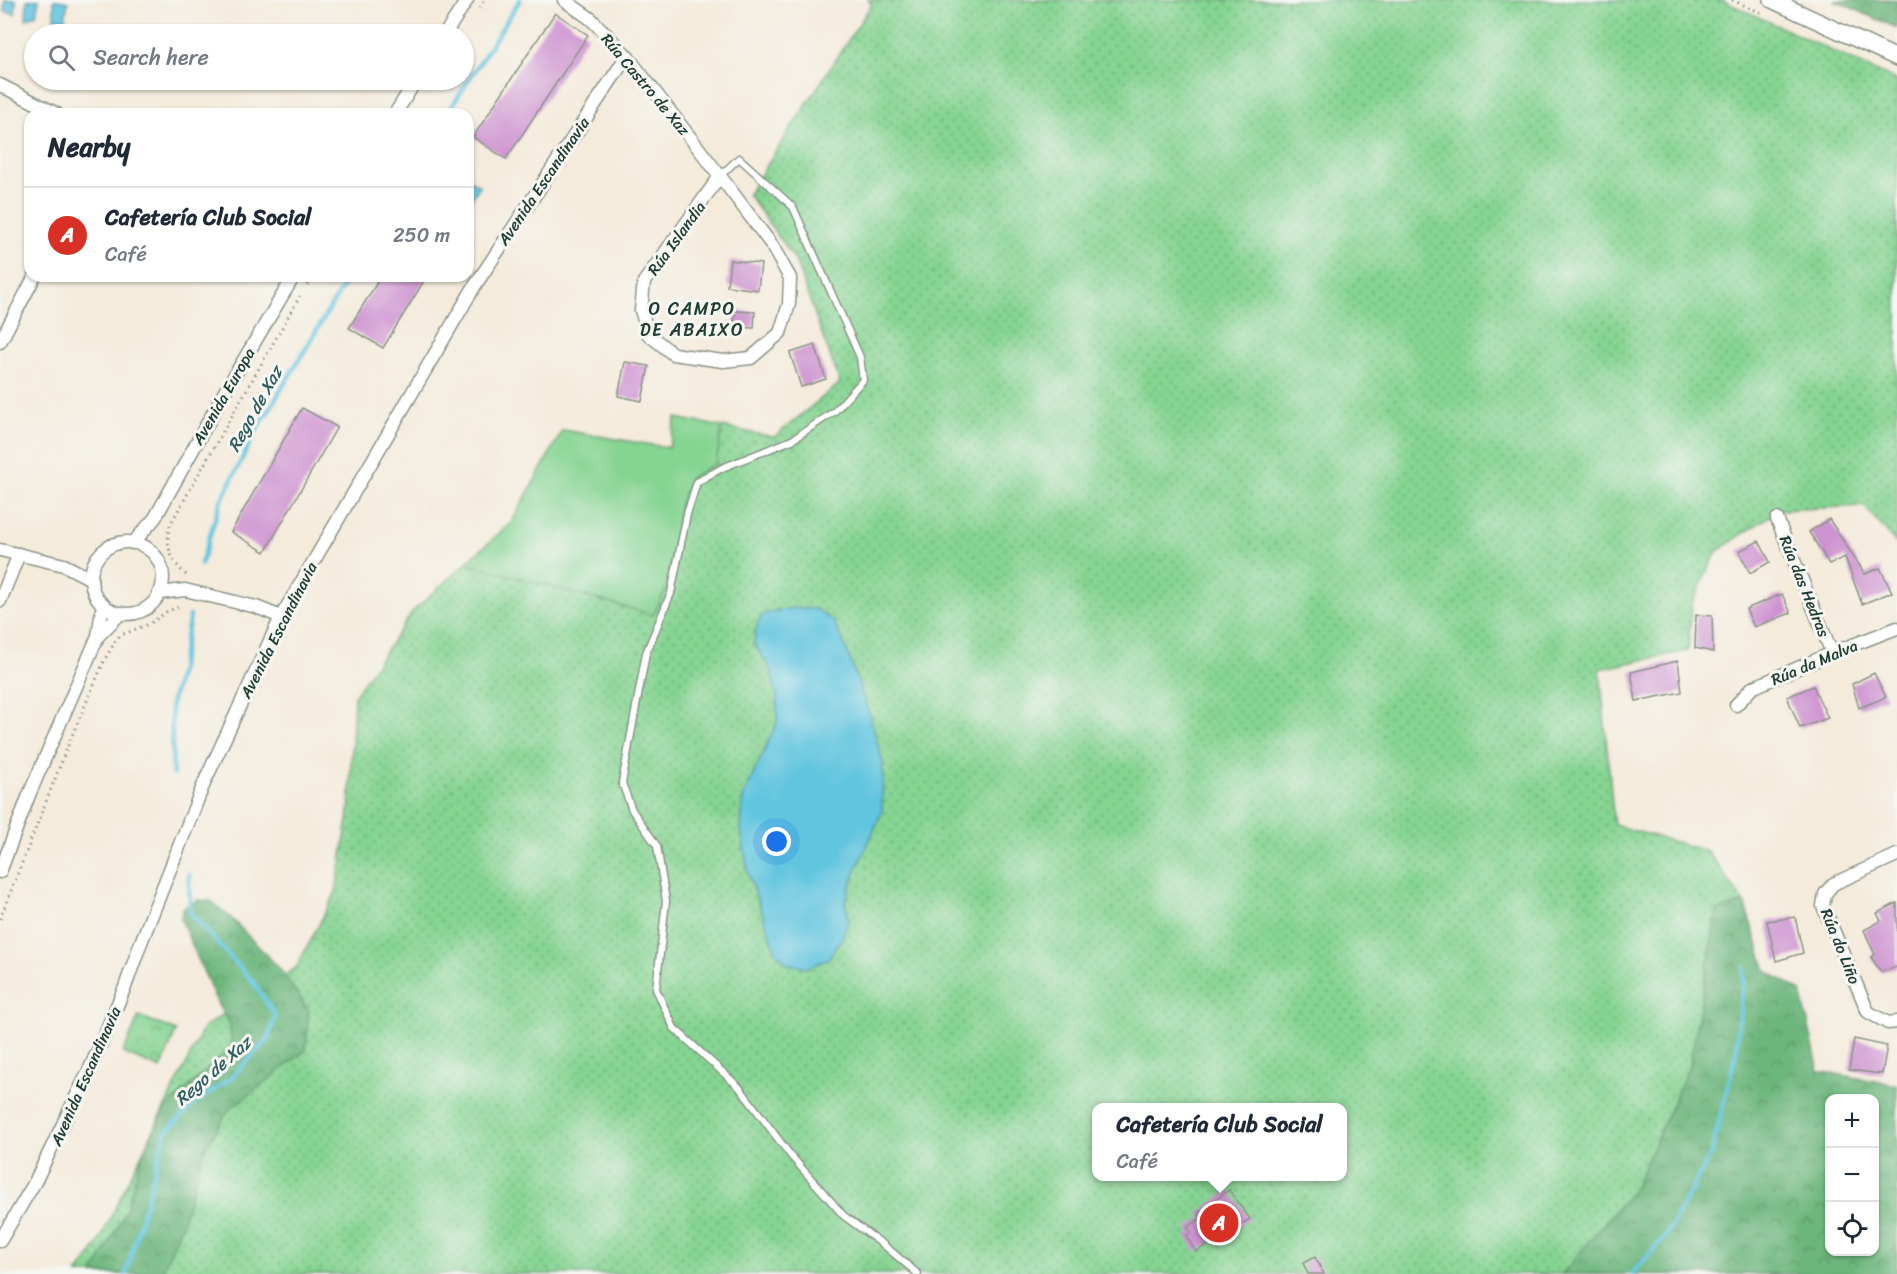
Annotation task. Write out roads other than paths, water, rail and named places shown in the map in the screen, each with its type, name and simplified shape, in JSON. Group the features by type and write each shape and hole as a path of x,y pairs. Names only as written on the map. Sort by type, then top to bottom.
{"street":[{"path":"451,24 467,0"},
{"name":"Rúa Castro de Xaz","path":"564,0 591,19 627,56 720,176"},
{"path":"1772,0 1897,57"},
{"name":"Avenida Escandinavia","path":"0,1241 35,1182 92,1064 125,987 205,781 281,617 474,287 627,56"},
{"path":"1,88 44,108"},
{"path":"399,108 410,90"},
{"name":"Rúa Islandia","path":"720,176 771,244 790,278 789,304 780,333 751,358 723,361 673,354 648,334 641,310 644,282 720,176"},
{"path":"0,342 32,282"},
{"name":"Avenida Europa","path":"133,543 155,518 227,388 290,282"},
{"name":"Avenida Europa","path":"148,550 155,518"},
{"name":"Rúa das Hedras","path":"1777,519 1832,653"},
{"path":"133,543 148,550 158,560 161,569 162,585 159,593 143,610 133,613 113,611 94,593 91,579 94,562 102,552 114,544 133,543"},
{"path":"0,550 64,565 91,579"},
{"path":"0,601 19,554"},
{"path":"64,565 94,562"},
{"path":"162,576 281,617"},
{"path":"159,593 188,585"},
{"path":"0,873 60,722 98,636 103,604"},
{"path":"98,636 121,613"},
{"name":"Rúa da Malva","path":"1736,705 1752,688 1897,628"},
{"name":"Rúa do Liño","path":"1897,855 1833,884 1825,894 1823,906 1868,1012 1888,1023 1897,1022"}],"lane":[{"path":"720,176 739,158 793,207 860,357 863,380 834,411 792,440 722,468 697,482 687,514 671,592 646,653 622,783 632,810 657,846 659,857 666,901 656,989 674,1028 739,1087 791,1156 844,1216 918,1274"}],"water":[{"path":"5,0 16,0 15,14 4,11"},
{"path":"27,0 39,0 36,15 26,19"},
{"path":"54,0 68,2 65,20 54,18"},
{"path":"474,182 480,186 474,195"},
{"path":"793,608 816,609 833,621 847,651 869,713 883,762 882,812 856,870 845,902 849,920 842,937 828,959 807,968 788,964 776,952 748,873 741,829 743,797 777,723 777,696 770,668 754,644 755,633 759,619 763,616 774,611"}],"waterway":[{"name":"Rego de Xaz","path":"474,72 520,0"},
{"name":"Rego de Xaz","path":"451,108 462,90"},
{"name":"Rego de Xaz","path":"201,564 220,503 254,435 345,282"},
{"name":"Rego de Xaz","path":"173,774 171,704 180,671 190,616"},
{"name":"Rego de Xaz","path":"126,1274 165,1133 196,1102 230,1079 268,1039 275,1016 254,983 190,913 189,874"},
{"path":"1632,1274 1666,1236 1711,1154 1736,1053 1744,968"}],"place":[{"name":"Cafetería Club Social","path":"1219,1223"}],"district":[{"name":"O CAMPO DE ABAIXO","path":"692,319"}]}
